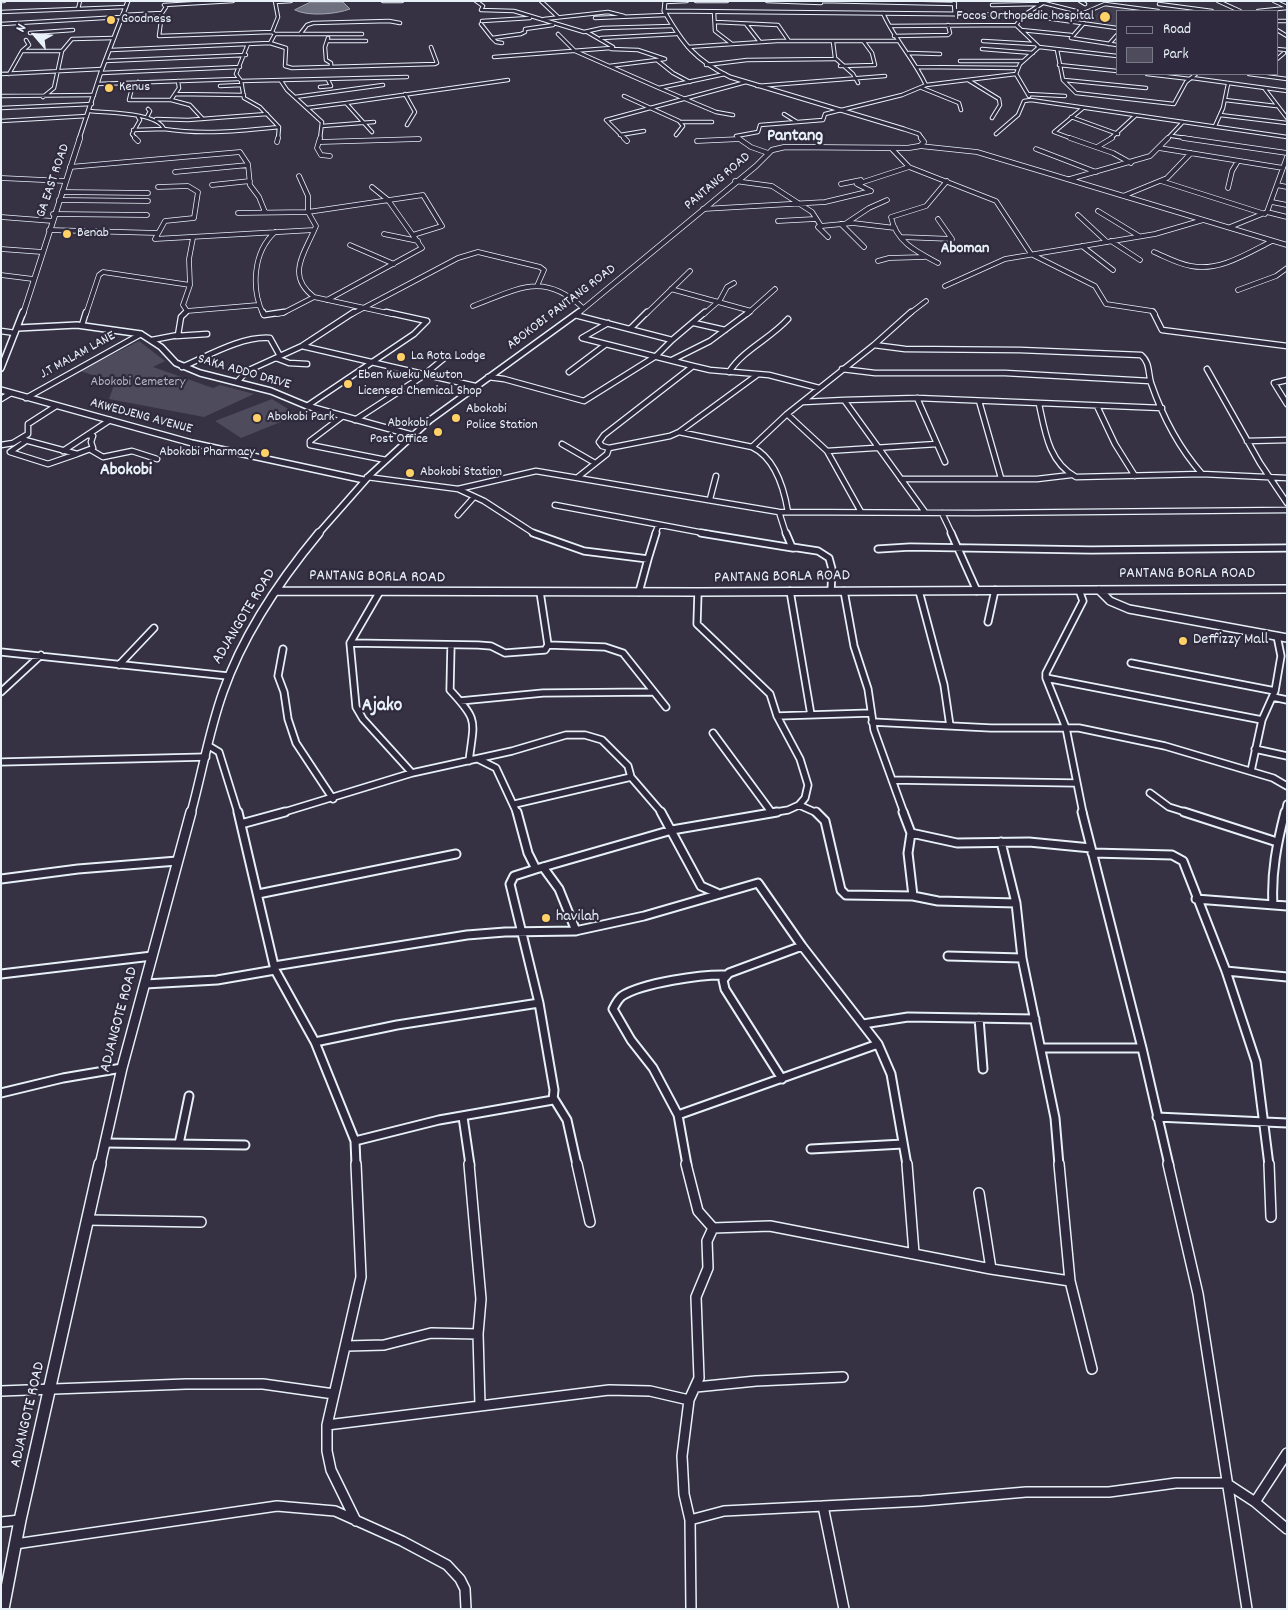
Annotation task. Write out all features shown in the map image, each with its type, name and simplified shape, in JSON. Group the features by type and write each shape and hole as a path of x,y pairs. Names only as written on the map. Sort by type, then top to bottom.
{"street":[{"path":"78,9 80,1"},
{"name":"GA EAST ROAD","path":"1,368 53,221 53,214 90,111 97,84 128,1"},
{"path":"233,1 164,3 166,7 162,14 159,36 274,33 362,34"},
{"path":"270,43 280,20 275,2 291,1"},
{"path":"383,1 402,1"},
{"path":"476,1 483,6 482,10 513,11 531,18 587,32 610,44 611,48"},
{"path":"541,1 558,17"},
{"path":"687,1 665,2 665,13 676,34 706,64 725,74 757,86 919,134 925,140 920,146"},
{"path":"696,1 727,1"},
{"path":"767,1 954,2 954,14"},
{"path":"989,1 1000,14"},
{"path":"1038,1 1043,4"},
{"path":"1080,1 1085,4"},
{"path":"992,5 1043,4 1084,13 1113,1"},
{"path":"1109,4 1148,10 1169,1"},
{"path":"1218,1 1238,10"},
{"path":"1274,1 1287,8"},
{"path":"817,13 821,2"},
{"path":"1016,25 1024,15 1043,4"},
{"path":"1159,4 1204,10"},
{"path":"1,12 126,7"},
{"path":"1268,10 1287,8"},
{"path":"540,20 608,12 624,16"},
{"path":"714,12 715,31 732,44"},
{"path":"595,18 714,12 1000,14 1024,15 1116,28"},
{"path":"884,13 894,36 909,53 926,85"},
{"path":"1,24 162,14"},
{"path":"502,43 496,42 481,23 531,18"},
{"path":"43,97 54,88 62,51 72,39 77,19"},
{"path":"300,34 307,25 314,23 389,21 400,23"},
{"path":"715,21 780,26 789,41"},
{"path":"1071,35 1084,23"},
{"path":"746,24 760,42"},
{"path":"492,38 521,34 526,28 557,25"},
{"path":"894,36 946,35 950,33 948,25"},
{"path":"890,26 1016,25 1039,47 1116,56"},
{"path":"587,32 602,28 672,26"},
{"path":"30,33 73,30"},
{"path":"1021,30 1071,35 1071,38 1075,39 1116,45"},
{"path":"330,34 325,47 326,60 331,63 331,66"},
{"path":"558,34 575,50 608,66 716,112 733,115"},
{"path":"600,38 676,34"},
{"path":"1110,44 1116,36"},
{"path":"72,39 114,38"},
{"path":"9,74 22,51 29,46 26,40"},
{"path":"327,41 366,40"},
{"path":"688,47 789,41 898,41"},
{"path":"983,41 1035,44"},
{"path":"833,42 832,51 835,59 840,66 853,74 858,83"},
{"path":"840,66 875,65 872,52 864,42"},
{"path":"111,50 270,43 286,48 287,67 435,64 437,63 431,47"},
{"path":"248,44 246,55 236,74 246,100 260,107 279,127 280,132 277,142"},
{"path":"546,46 554,52"},
{"path":"1031,100 1016,74 1017,68 1039,47"},
{"path":"494,57 611,48 638,50 666,59 608,66"},
{"path":"982,49 1033,53"},
{"path":"1057,50 1058,71 1070,89 1076,93 1173,104 1195,75"},
{"path":"22,51 62,51"},
{"path":"1285,51 1287,57"},
{"path":"909,53 940,54"},
{"path":"105,61 246,55"},
{"path":"706,64 746,60 835,59"},
{"path":"658,61 673,73 690,82"},
{"path":"960,61 1023,62"},
{"path":"1059,65 1116,71"},
{"path":"917,66 1017,68"},
{"path":"1,74 240,67"},
{"path":"659,88 725,74"},
{"path":"768,153 757,150 736,136 758,132 760,125 800,124 823,120 825,114 897,97 926,85 1016,74"},
{"path":"1156,75 1287,92"},
{"path":"1257,75 1287,79"},
{"path":"757,86 885,76"},
{"path":"97,84 407,77"},
{"path":"320,87 331,86 328,80"},
{"path":"307,108 508,80"},
{"path":"968,80 999,99 1000,105 992,118"},
{"path":"1064,80 1146,88"},
{"path":"171,100 179,88 178,81"},
{"path":"281,81 313,116 319,119 322,126 318,148 321,155 330,156"},
{"path":"138,82 132,88 129,100 186,102 200,112 204,120"},
{"path":"220,86 240,82"},
{"path":"627,141 606,120 746,82"},
{"path":"1215,126 1225,100 1228,84"},
{"path":"295,97 383,85"},
{"path":"922,88 959,103 961,110"},
{"path":"1264,88 1287,118"},
{"path":"176,94 244,94"},
{"path":"405,94 415,112 407,125"},
{"path":"1028,94 1065,96"},
{"path":"1,96 94,95"},
{"path":"624,96 680,122 712,122"},
{"path":"996,134 1018,115 1024,101 1031,100 1287,137"},
{"path":"1225,100 1276,106"},
{"path":"346,103 366,123 366,127 372,132"},
{"path":"1,108 92,104"},
{"path":"147,117 150,111 148,108"},
{"path":"1084,108 1054,132 1097,147 1131,163"},
{"path":"90,111 155,119 204,120 267,114"},
{"path":"784,114 800,124"},
{"path":"1220,115 1287,123"},
{"path":"1,121 87,116"},
{"path":"1097,147 1118,134 1134,116"},
{"path":"138,117 140,120 132,134 138,141"},
{"path":"1071,117 1118,134"},
{"path":"155,119 162,124 164,129"},
{"path":"322,126 374,122"},
{"path":"676,135 683,126 680,122"},
{"path":"1069,180 1150,156 1172,136 1183,122"},
{"path":"783,125 787,131"},
{"path":"133,130 164,129 224,132 279,127"},
{"path":"620,135 644,131"},
{"path":"1172,136 1287,153"},
{"path":"320,142 419,139"},
{"path":"697,141 740,139"},
{"path":"920,146 977,152 1287,245"},
{"name":"PANTANG ROAD","path":"634,268 735,181 756,166 768,153 785,147 892,149 920,146"},
{"path":"1159,148 1283,168"},
{"path":"892,149 903,163 909,167 996,200 1031,254 1095,286 1106,304 1152,311 1156,314 1159,328 1162,330 1287,346"},
{"path":"1036,149 1098,172"},
{"path":"70,167 237,152 243,154 248,166 252,189 259,197 265,212"},
{"path":"1123,196 1161,182 1191,153"},
{"path":"1229,228 1266,213 1272,202 1287,157"},
{"path":"1228,188 1232,171 1238,161"},
{"path":"175,172 248,166"},
{"path":"703,209 833,201 870,191 857,184 909,167"},
{"path":"299,176 308,196 308,212 315,225 299,258 299,279 307,293 314,297 426,321 414,334 307,406"},
{"path":"1,178 65,181"},
{"path":"735,181 772,186 814,213 820,225 818,227 828,237"},
{"path":"841,184 864,181"},
{"path":"938,263 915,251 894,228 891,217 926,206 948,181"},
{"path":"212,185 250,182"},
{"path":"1161,182 1266,213 1287,217"},
{"path":"1277,186 1287,187"},
{"path":"158,187 190,187 196,190 198,195 194,218 167,220 157,233 155,239 314,230"},
{"path":"327,300 422,248 388,200 372,187"},
{"path":"62,192 148,193"},
{"path":"238,213 308,212 425,196 442,226 413,235"},
{"path":"59,200 148,201"},
{"path":"843,224 869,208 888,200"},
{"path":"1272,202 1287,205"},
{"path":"1098,211 1140,236"},
{"path":"53,214 147,215"},
{"path":"1078,215 1109,242 1140,260"},
{"path":"1,217 53,221"},
{"path":"778,221 816,218"},
{"path":"901,237 952,239 938,219"},
{"path":"945,286 998,261 1174,230 1203,220"},
{"path":"820,225 843,224 894,228"},
{"path":"843,224 864,246"},
{"path":"49,230 157,233"},
{"path":"276,232 270,236 258,266 255,284 258,305 264,315 278,315 314,297"},
{"path":"384,234 418,241"},
{"path":"187,311 183,305 190,285 189,260 193,238"},
{"path":"1154,252 1186,265 1206,267 1219,264 1272,241"},
{"path":"350,245 369,255 394,264"},
{"path":"1082,246 1113,270"},
{"path":"1,249 42,252"},
{"path":"238,382 244,373 302,346 361,308 458,258 478,252 543,268 542,279 537,286"},
{"path":"878,261 889,258 925,257"},
{"name":"ABOKOBI PANTANG ROAD","path":"366,478 412,435 634,268"},
{"path":"1238,290 1276,276 1287,268"},
{"path":"630,329 690,271"},
{"path":"82,326 99,275 103,272 190,285"},
{"path":"1,275 33,279"},
{"path":"488,377 504,379 578,401 584,400 656,356 717,302 727,287 734,283"},
{"path":"473,306 516,288 537,286 565,292 583,308"},
{"path":"672,360 700,347 725,330 751,311 775,288"},
{"path":"671,289 751,311"},
{"path":"752,447 787,414 926,301"},
{"path":"176,336 181,317 187,311 258,305"},
{"path":"574,315 672,340"},
{"path":"729,372 733,364 744,354 777,330 788,319"},
{"path":"608,323 582,338 693,366 784,378 819,388"},
{"path":"694,323 725,330"},
{"name":"SAKA ADDO DRIVE","path":"16,330 82,326 124,330 141,334 152,340 182,367 277,393 307,406 412,435"},
{"path":"1,331 16,330"},
{"name":"J.T MALAM LANE","path":"26,398 141,334"},
{"path":"152,340 207,334"},
{"path":"182,367 239,344 266,336 270,338 278,357 288,363 307,364"},
{"path":"569,372 605,345"},
{"path":"874,345 905,349 1136,354 1144,356 1150,381 1162,408 1202,474"},
{"path":"302,346 475,386"},
{"path":"355,420 426,374 448,355"},
{"path":"693,366 666,389 600,438 599,442 602,446 609,448 650,441 679,432 758,375"},
{"path":"842,369 875,373 1004,373 1150,381"},
{"path":"1206,369 1247,441 1287,503"},
{"path":"1287,380 1279,380 1274,383 1274,386 1287,404"},
{"name":"AKWEDJENG AVENUE","path":"1,390 206,446 366,478"},
{"path":"1,399 12,393"},
{"path":"803,402 917,398 1162,408"},
{"path":"917,398 946,462"},
{"path":"844,400 926,512"},
{"path":"979,401 1001,478"},
{"path":"1039,404 1049,443 1062,469 1071,475"},
{"path":"56,406 28,424 28,434 10,452 48,464 91,450 103,457 132,451 157,459"},
{"path":"1097,406 1115,444 1135,476"},
{"path":"787,414 827,451 861,512"},
{"path":"343,416 310,441 310,445 386,460"},
{"path":"63,451 110,420"},
{"path":"679,432 752,447 761,451 772,468 785,495 788,512"},
{"path":"88,435 93,438 91,442 94,447 91,450"},
{"path":"1,444 24,440 76,454"},
{"path":"1247,441 1287,440"},
{"path":"562,444 594,463"},
{"path":"827,451 937,444"},
{"path":"578,477 607,454 609,448"},
{"path":"458,489 531,471 578,477 779,512 942,513 1287,510"},
{"path":"900,479 1071,475 1082,478 1202,474 1287,478"},
{"path":"710,499 716,476"},
{"path":"366,478 458,489 538,536 584,551 648,559"},
{"name":"ADJANGOTE ROAD","path":"3,1609 20,1520 122,1068 209,746 215,714 228,676 242,647 277,591 304,552 366,478"},
{"path":"458,515 474,497"},
{"path":"555,504 658,526 816,551 827,556 832,564 831,591"},
{"path":"779,512 790,545 793,548"},
{"path":"942,513 977,591"},
{"path":"639,592 658,526"},
{"path":"878,548 1287,548"},
{"name":"PANTANG BORLA ROAD","path":"277,591 379,593 1287,588"},
{"path":"988,622 995,590"},
{"path":"1079,590 1083,601 1046,673 1046,678 1066,728 1075,783 1142,1048 1156,1117 1198,1294 1247,1609"},
{"path":"1099,590 1110,600 1129,609 1287,638"},
{"path":"790,591 811,714"},
{"path":"844,591 854,646 868,689 872,722 911,833 908,853 913,896"},
{"path":"919,591 942,676 950,726"},
{"path":"350,643 490,646 505,653 545,650 548,645 540,592"},
{"path":"698,592 697,624 770,694 777,716 800,759 808,785 804,798 799,805"},
{"path":"379,593 350,643 356,707 363,719 412,773"},
{"path":"119,665 154,628"},
{"path":"1250,771 1262,720 1274,694 1281,656 1277,636"},
{"path":"451,645 450,690 468,709 474,721 469,761"},
{"path":"548,645 604,646 618,650 623,653 652,692 666,707"},
{"path":"283,649 278,676 284,692 288,719 296,743 333,799"},
{"path":"1,652 228,676"},
{"path":"1,692 41,655"},
{"path":"1131,663 1274,694 1287,700"},
{"path":"1046,678 1262,720"},
{"path":"460,702 543,693 652,692"},
{"path":"777,716 870,713"},
{"path":"872,722 1039,729 1078,728 1165,746 1273,778 1287,786"},
{"path":"713,733 772,813"},
{"path":"241,824 333,799 412,773 478,759 566,735 584,735 602,740 628,766 631,777 664,816 701,886 716,893"},
{"path":"209,746 219,752 241,824 275,968 315,1042 355,1141 361,1277 347,1346 327,1425 327,1451 331,1470 356,1521"},
{"path":"1255,749 1287,756"},
{"path":"1,762 206,757"},
{"path":"478,759 496,768 515,804 528,853 539,868 553,876 566,899 576,931"},
{"path":"515,804 631,777"},
{"path":"892,780 1075,783"},
{"path":"1150,793 1158,802 1169,807 1277,842"},
{"path":"1273,905 1272,884 1277,842 1287,804"},
{"path":"590,1222 567,1120 554,1099 539,1003 520,932 512,880 518,874 672,830 772,813 799,805 815,811 825,821 840,890 846,895 913,896 938,901 1016,903"},
{"path":"911,833 958,843 1002,842 1092,851 1172,855 1179,857 1183,861 1196,899 1226,971 1256,1062 1271,1190 1270,1217"},
{"path":"1002,842 1016,903 1022,958 1055,1118 1070,1281 1092,1370"},
{"path":"258,894 319,885 364,872 456,854"},
{"path":"1,879 177,861"},
{"path":"145,984 217,980 421,941 496,932 550,934 576,931 672,908 716,893 758,882 802,946 878,1044 891,1074 904,1144 914,1253"},
{"path":"1196,899 1287,906"},
{"path":"802,946 727,975 706,974 640,989 620,997 614,1004 613,1009 631,1040 653,1068 678,1115 685,1159 698,1212 713,1228 770,1226 844,1242 914,1253 991,1269 1070,1281"},
{"path":"1,974 152,956"},
{"path":"948,956 1022,958"},
{"path":"1226,971 1287,977"},
{"path":"727,975 723,980 724,989 782,1079"},
{"path":"315,1042 397,1025 539,1003"},
{"path":"863,1024 898,1017 1035,1019"},
{"path":"979,1018 983,1069"},
{"path":"678,1115 878,1044"},
{"path":"1041,1048 1142,1048"},
{"path":"1,1092 122,1068"},
{"path":"179,1144 189,1096"},
{"path":"355,1141 439,1120 554,1099"},
{"path":"463,1117 474,1199 481,1299 478,1334 480,1405"},
{"path":"1156,1117 1287,1123"},
{"path":"105,1143 246,1145"},
{"path":"811,1149 904,1144"},
{"path":"979,1193 991,1269"},
{"path":"88,1220 201,1222"},
{"path":"691,1609 690,1520 684,1494 682,1456 689,1400 696,1388 700,1364 696,1297 708,1268 707,1241 713,1228"},
{"path":"347,1346 384,1345 431,1333 446,1335 478,1334"},
{"path":"696,1388 756,1381 843,1377"},
{"path":"1,1391 50,1391 186,1384 263,1384 334,1394"},
{"path":"327,1425 599,1391 652,1390 670,1393 689,1400"},
{"path":"1255,1502 1287,1453"},
{"path":"690,1520 724,1511 922,1501 1026,1492 1109,1492 1176,1483 1226,1483 1255,1502 1287,1529"},
{"path":"15,1544 278,1506 335,1511 402,1541 446,1565 460,1579 465,1589 466,1609"},
{"path":"823,1506 844,1609"},
{"path":"1,1522 20,1520"}],"shaded area":[{"name":"Focos Orthopedic hospital","path":"1107,5 1143,10 1116,10 1116,27 1087,22"}],"green space":[{"name":"Abokobi Cemetery","path":"139,341 165,361 153,367 213,388 220,385 254,394 204,417 109,399 115,382 80,371"},
{"name":"Abokobi Park","path":"272,399 298,415 241,438 215,421"}],"water":[{"path":"311,2 343,2 350,9 322,14 307,14 295,10"}],"place":[{"name":"Focos Orthopedic hospital","path":"1105,17"},
{"name":"Goodness","path":"111,20"},
{"name":"Kenus","path":"109,88"},
{"name":"Benab","path":"67,234"},
{"name":"La Rota Lodge","path":"401,357"},
{"name":"Eben Kweku Newton Licensed Chemical Shop","path":"348,384"},
{"name":"Abokobi Park","path":"257,418"},
{"name":"Abokobi Police Station","path":"456,418"},
{"name":"Abokobi Post Office","path":"438,432"},
{"name":"Abokobi Pharmacy","path":"265,453"},
{"name":"Abokobi Station","path":"410,473"},
{"name":"Deffizzy Mall","path":"1183,641"},
{"name":"havilah","path":"546,918"}],"district":[{"name":"Pantang","path":"795,138"},
{"name":"Aboman","path":"965,250"},
{"name":"Abokobi","path":"126,472"},
{"name":"Ajako","path":"382,707"}]}
